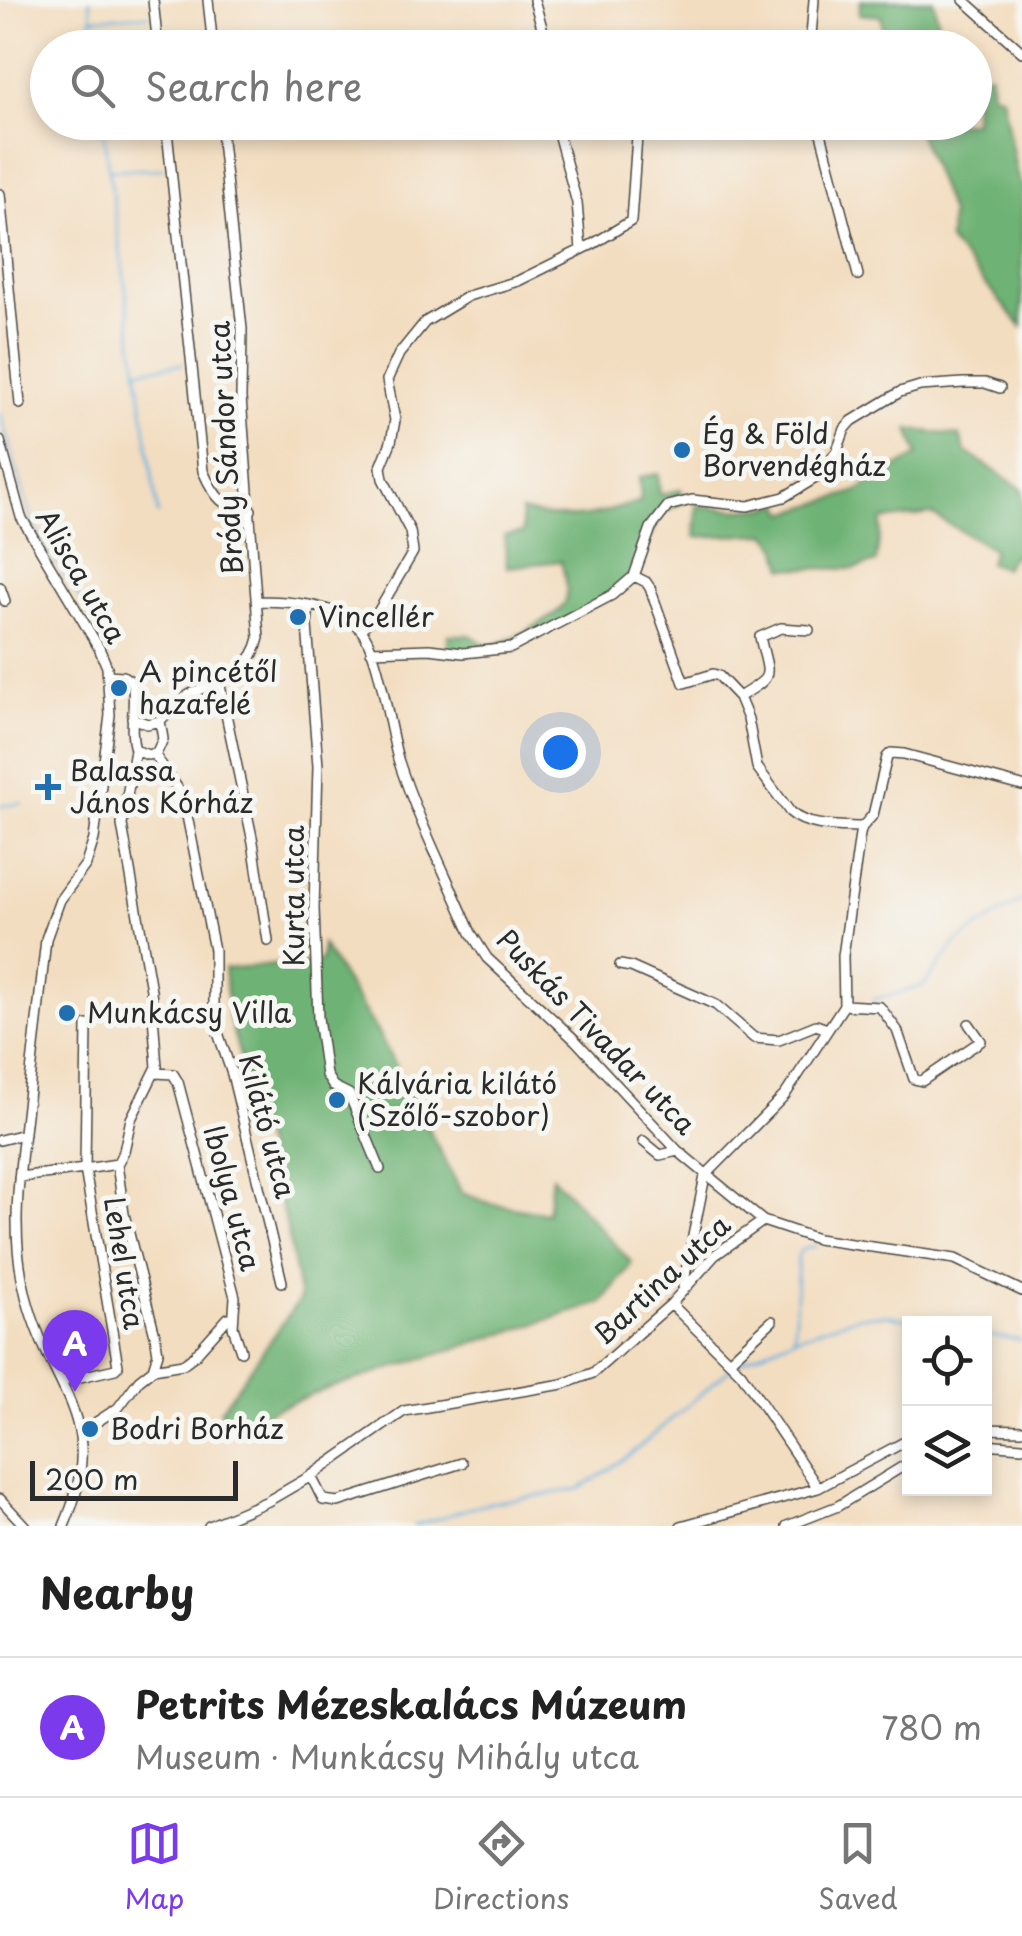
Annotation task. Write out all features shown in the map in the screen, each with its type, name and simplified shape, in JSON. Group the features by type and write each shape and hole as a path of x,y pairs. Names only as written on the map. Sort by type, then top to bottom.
{"street":[{"path":"153,0 156,30"},
{"path":"208,0 211,30"},
{"path":"534,0 543,30"},
{"path":"812,30 814,0"},
{"path":"964,0 1022,52"},
{"path":"168,140 202,471 221,502 242,511 251,510"},
{"name":"Bródy Sándor utca","path":"160,722 185,697 238,672 256,650 258,601 241,398 242,317 222,140"},
{"path":"560,140 578,203 582,250"},
{"path":"258,601 308,605 361,629 378,612 413,552 410,530 383,479 381,467 394,430 387,380 391,366 425,322 468,296 518,281 631,222 637,140"},
{"path":"823,140 858,275"},
{"path":"0,194 20,404"},
{"path":"371,651 429,649 463,653 511,648 612,596 634,576 651,528 668,506 692,500 748,506 784,498 819,476 837,452 852,421 900,392 920,386 963,383 986,383 1000,388"},
{"name":"Alisca utca","path":"0,441 21,517 100,648 108,675"},
{"path":"634,576 650,588 684,683 713,674 738,698 748,719 757,767 790,812 796,818 824,825 862,826"},
{"path":"0,588 5,601"},
{"name":"Kurta utca","path":"308,605 318,766 314,908 318,1018 326,1075 333,1086 349,1094 380,1169"},
{"path":"738,698 766,682 760,637 782,628 809,630"},
{"name":"Puskás Tivadar utca","path":"361,629 371,651 399,760 472,933 488,958 575,1040 678,1151 762,1221 816,1239 956,1259 1022,1291"},
{"path":"64,1526 78,1495 82,1471 80,1432 63,1381 34,1323 23,1283 16,1230 46,939 60,900 86,864 94,839 110,736 108,675 119,675 132,682 135,750 122,825 151,990 156,1070 131,1119 117,1164 124,1214 155,1335 158,1353 153,1370"},
{"path":"218,681 253,842 268,941"},
{"path":"132,718 147,724 160,722 163,739 154,754 135,750"},
{"path":"683,1286 705,1176 784,1096 844,1004 843,956 862,826 873,815 886,757 890,753 922,758 1022,786"},
{"name":"Kilátó utca","path":"154,754 183,796 214,950 214,1021 232,1074 282,1282"},
{"path":"620,965 716,1005 754,1038 779,1040 816,1025 828,1030"},
{"path":"844,1004 880,1006 897,1030 914,1079 922,1081 981,1041 969,1024"},
{"path":"85,1169 87,1025"},
{"name":"Ibolya utca","path":"156,1070 172,1074 178,1082 235,1297 233,1327 241,1351"},
{"path":"0,1140 24,1134"},
{"path":"643,1141 660,1155 678,1151"},
{"path":"19,1176 117,1164"},
{"name":"Lehel utca","path":"63,1381 118,1366 85,1169"},
{"name":"Bartina utca","path":"210,1526 311,1476 404,1411 564,1384 593,1373 671,1304 683,1286 714,1256 762,1221"},
{"path":"671,1304 741,1373 818,1488"},
{"path":"80,1432 118,1408 138,1380 153,1370 183,1364 228,1318"},
{"path":"730,1360 772,1321"},
{"path":"992,1429 1022,1430"},
{"path":"681,1526 818,1488 902,1443"},
{"path":"992,1444 1022,1446"},
{"path":"311,1476 323,1500 338,1502 462,1463"},
{"path":"788,1526 838,1506 902,1467"},
{"path":"0,1499 25,1526"}],"green space":[{"path":"861,0 933,0 941,30 883,30 881,16 859,14"},
{"path":"992,93 1002,96 1022,186 1022,327 949,241 950,213 921,140 992,140"},
{"path":"909,429 960,436 965,451 1022,489 1022,558 1013,555 1004,568 989,563 993,549 931,514 882,520 876,562 854,569 784,568 778,547 768,534 695,537 697,505 740,509 782,504 786,513 855,492 918,455"},
{"path":"658,474 660,495 681,490 685,501 659,515 634,576 612,595 511,648 448,652 448,635 470,635 488,646 542,622 565,602 561,561 507,567 504,536 523,533 521,511 569,517 609,511 641,501 639,477"},
{"path":"322,944 378,1033 462,1193 489,1203 547,1213 552,1176 632,1263 602,1303 329,1388 229,1427 220,1411 300,1299 287,1228 229,1017 224,969 321,961"}],"waterway":[{"path":"90,0 92,30"},
{"path":"92,18 149,15"},
{"path":"105,140 158,515"},
{"path":"110,170 163,169"},
{"path":"136,370 183,364"},
{"path":"0,414 34,528 104,635"},
{"path":"0,806 22,803"},
{"path":"873,1000 923,986 958,941 1022,900"},
{"path":"794,1337 798,1255 803,1249 816,1246"},
{"path":"737,1363 793,1338 860,1316 902,1318"},
{"path":"992,1336 1022,1340"},
{"path":"414,1526 483,1504 580,1489 631,1454 731,1368"}],"place":[{"name":"Ég & Föld Borvendégház","path":"682,450"},
{"name":"Vincellér","path":"298,617"},
{"name":"A pincétől hazafelé","path":"119,688"},
{"name":"Balassa János Kórház","path":"48,787"},
{"name":"Munkácsy Villa","path":"67,1013"},
{"name":"Kálvária kilátó (Szőlő-szobor)","path":"337,1100"},
{"name":"Petrits Mézeskalács Múzeum","path":"75,1392"},
{"name":"Bodri Borház","path":"90,1429"}]}
